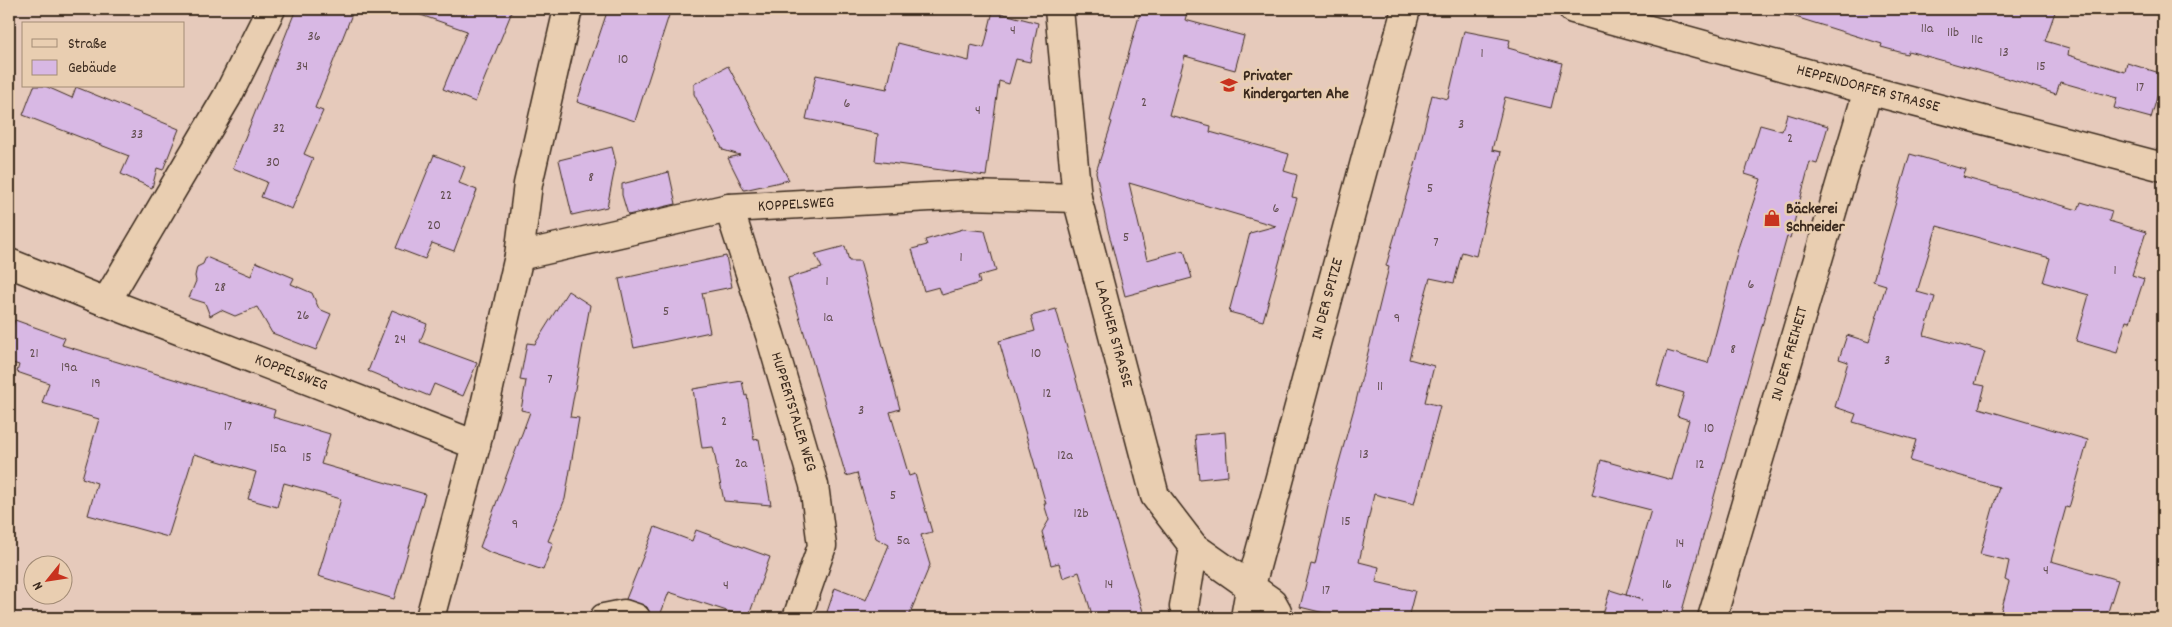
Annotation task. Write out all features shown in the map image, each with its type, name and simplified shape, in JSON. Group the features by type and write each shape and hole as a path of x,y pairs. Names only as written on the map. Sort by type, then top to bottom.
{"street":[{"path":"106,302 227,97 271,9"},
{"path":"430,618 476,445 519,256 528,184 568,9"},
{"name":"LAACHER STRASSE","path":"1059,9 1077,198 1155,496 1194,547 1250,589 1272,602 1277,611 1278,618"},
{"name":"IN DER SPITZE","path":"1250,589 1406,9"},
{"name":"HEPPENDORFER STRASSE","path":"1574,9 1868,90 2163,167"},
{"name":"IN DER FREIHEIT","path":"1712,618 1868,90"},
{"name":"KOPPELSWEG","path":"519,256 729,208 967,195 1077,198"},
{"name":"HUPPERTSTALER WEG","path":"729,208 770,335 814,485 822,546 797,618"},
{"name":"KOPPELSWEG","path":"9,263 476,445"},
{"path":"1186,618 1184,607 1194,547"},
{"path":"1245,618 1250,589"},
{"path":"604,618 624,614 636,618"}],"building":[{"path":"296,9 354,9 315,108 323,111 304,154 313,158 292,209 261,197 267,182 233,168"},
{"path":"415,9 513,9 475,102 443,89 467,31 415,13"},
{"path":"608,9 671,9 635,121 577,102"},
{"path":"1141,9 1188,9 1185,20 1244,36 1235,70 1185,56 1169,115 1211,126 1210,132 1289,154 1284,171 1297,175 1292,197 1297,198 1263,321 1229,312 1250,233 1276,226 1129,183 1147,260 1184,250 1192,278 1125,296 1107,226 1096,172 1112,122 1110,121"},
{"path":"1790,9 2056,9 2045,41 2069,48 2068,55 2125,72 2127,63 2163,74 2163,77 2151,118 2114,108 2117,98 2060,82 2056,94 1908,51 1907,54 1881,47 1882,44 1789,15"},
{"path":"993,11 1038,23 1030,62 1016,59 1009,84 999,81 986,176 875,161 878,134 806,119 816,75 887,89 898,43 969,61 971,45 984,48"},
{"path":"1464,31 1510,40 1508,48 1562,63 1551,108 1505,97 1492,150 1501,152 1476,256 1462,252 1454,283 1430,278 1422,306 1409,359 1434,366 1425,402 1440,406 1414,504 1374,494 1359,562 1379,567 1376,582 1415,591 1408,618 1344,618 1300,607 1311,564 1315,565 1333,484 1356,401 1389,267 1386,266 1416,162 1432,95 1448,99"},
{"path":"728,66 789,180 744,190 728,158 740,155 723,150 694,94 694,84"},
{"path":"33,88 50,88 72,98 76,88 78,88 179,129 163,170 157,168 152,188 121,174 129,156 23,115"},
{"path":"1787,114 1828,126 1817,164 1810,162 1790,238 1787,237 1680,618 1602,618 1610,590 1626,595 1651,510 1592,495 1601,460 1672,480 1689,420 1677,416 1684,393 1657,385 1667,351 1708,363 1739,245 1761,179 1745,174 1760,125 1782,131"},
{"path":"612,147 616,163 607,207 572,215 559,160"},
{"path":"1910,154 1966,170 1963,177 2078,210 2081,202 2112,211 2109,221 2146,232 2132,275 2144,279 2130,322 2126,321 2117,353 2076,341 2089,295 2043,282 2050,258 1937,226 1917,292 1935,297 1924,335 1985,352 1975,384 1985,386 1979,408 2088,440 2069,508 2066,507 2051,561 2118,580 2106,618 1999,618 2009,582 2005,580 2009,561 1980,554 1999,487 1910,461 1916,440 1853,422 1856,414 1835,407 1848,362 1839,359 1847,335 1869,342 1886,285 1873,281"},
{"path":"434,155 465,167 459,183 477,190 454,251 432,243 425,259 396,248"},
{"path":"669,172 676,204 628,215 622,195 622,184"},
{"path":"963,229 985,231 996,271 978,276 980,283 942,295 939,287 924,291 912,249 927,245 925,240"},
{"path":"845,246 849,261 860,261 900,409 890,412 909,476 915,474 932,532 921,535 930,565 908,618 825,618 835,588 866,600 889,545 876,538 857,473 846,476 788,278 822,268 815,254"},
{"path":"726,256 732,287 702,293 710,332 634,348 619,279"},
{"path":"206,257 251,276 256,262 294,278 291,284 312,293 319,309 331,314 316,350 272,333 257,307 235,316 221,310 210,316 205,303 189,298 196,281 197,267 203,264"},
{"path":"568,291 590,305 570,417 579,418 565,499 548,541 553,543 543,570 489,552 480,547 530,412 521,410 526,381 520,380 527,343 535,344"},
{"path":"1056,309 1145,618 1093,618 1079,572 1063,578 1059,563 1051,565 1042,532 1049,520 1044,504 1046,504 999,341 1035,331 1031,316"},
{"path":"392,310 427,324 420,342 477,363 463,396 434,384 429,396 368,371"},
{"path":"15,320 65,338 62,345 275,410 273,417 330,434 321,464 425,494 394,599 318,576 341,499 284,483 277,507 248,499 256,472 194,454 168,537 88,515 97,483 82,478 99,419 42,403 49,383 17,372 19,365 9,362 9,337"},
{"path":"742,381 745,396 747,395 754,440 759,439 771,505 724,501 713,447 702,448 693,389"},
{"path":"1225,432 1228,476 1199,479 1195,435"},
{"path":"655,527 692,541 696,530 770,557 748,618 669,592 659,618 655,618 651,617 647,607 626,599"}],"place":[{"name":"Privater Kindergarten Ahe","path":"1229,85"},
{"name":"Bäckerei Schneider","path":"1772,218"}]}
